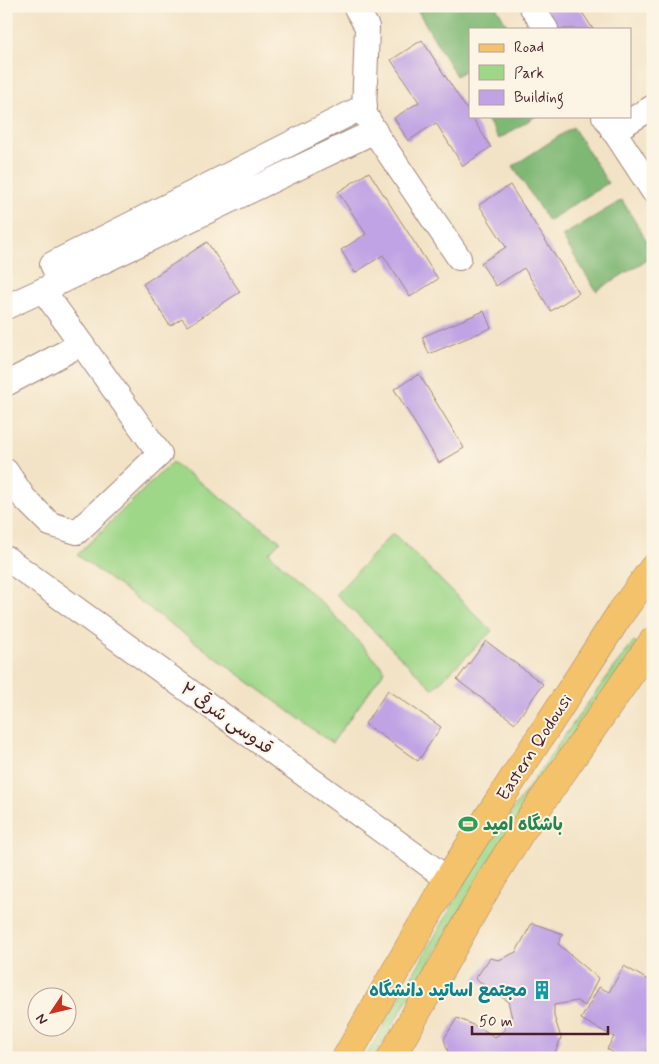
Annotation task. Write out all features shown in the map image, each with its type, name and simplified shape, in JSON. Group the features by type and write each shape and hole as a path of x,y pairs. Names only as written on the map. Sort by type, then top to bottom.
{"main road":[{"name":"Eastern Qodousi","path":"346,1058 448,879 620,614 653,568"},
{"path":"620,614 653,636"},
{"name":"Eastern Qodousi","path":"391,1058 520,833 653,641"}],"street":[{"path":"355,6 367,27 364,112 459,258"},
{"path":"531,6 545,28"},
{"path":"52,286 60,282 52,264 364,106"},
{"path":"632,115 653,107"},
{"path":"624,118 608,124 653,191"},
{"path":"6,307 375,131"},
{"path":"6,471 24,498 50,524 77,532 160,454 81,344 52,286"},
{"path":"6,384 81,344"},
{"name":"قدوسی شرقی ۲","path":"6,558 448,879"}],"green space":[{"path":"415,6 496,6 508,28 469,28 469,68 456,76"},
{"path":"486,118 533,118 499,139"},
{"path":"573,127 608,183 548,221 513,166"},
{"path":"622,200 653,251 653,256 596,291 562,236"},
{"path":"172,462 280,541 269,553 328,609 385,670 332,743 77,555"},
{"path":"393,533 492,631 433,689 336,594"},
{"path":"634,641 638,644 500,843 373,1058 365,1058 480,857 582,711"}],"building":[{"path":"534,6 578,6 592,28 548,28"},
{"path":"422,40 469,113 469,118 472,118 491,147 463,166 436,123 408,141 394,118 419,102 391,60"},
{"path":"369,172 438,279 410,297 383,255 355,273 341,250 366,234 338,192"},
{"path":"510,185 579,293 551,311 524,268 496,286 481,263 506,247 479,205"},
{"path":"207,242 240,292 188,326 182,318 170,326 143,284"},
{"path":"484,311 491,328 429,354 422,337"},
{"path":"419,374 464,448 439,463 394,389"},
{"path":"486,641 543,684 515,723 457,680"},
{"path":"388,690 441,727 418,761 365,724"},
{"name":"مجتمع اساتید دانشگاه","path":"532,923 563,934 558,944 598,978 585,1006 577,1001 554,1005 554,1016 561,1038 553,1058 450,1058 444,1039 457,1018 495,1037 504,1031 512,1018 508,1001 475,979 490,958 499,960 516,952"},
{"path":"624,966 653,983 653,1041 643,1058 622,1058 607,1049 614,1037 581,1019 599,987 609,992"}],"place":[{"name":"باشگاه امید","path":"468,824"},
{"name":"مجتمع اساتید دانشگاه","path":"542,990"}]}
